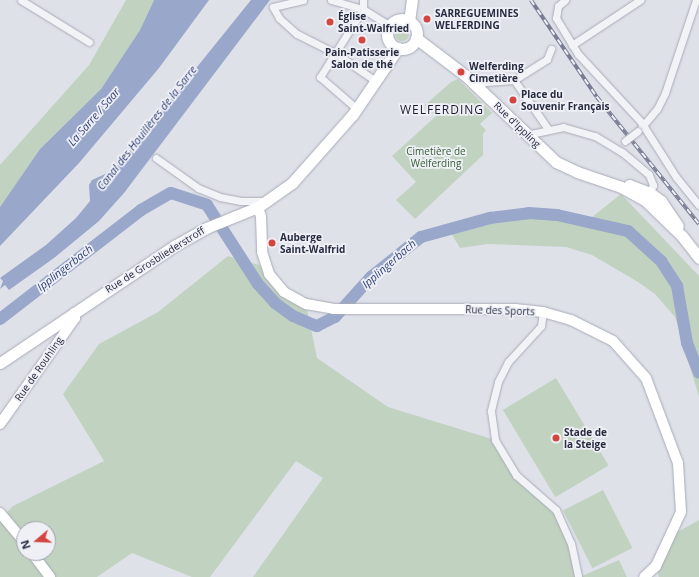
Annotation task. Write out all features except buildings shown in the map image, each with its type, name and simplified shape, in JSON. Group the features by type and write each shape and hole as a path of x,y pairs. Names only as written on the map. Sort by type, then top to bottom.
{"main road":[{"path":"409,21 412,0"},
{"path":"400,20 409,21 416,28 416,38 409,47 398,48 389,40 390,26 400,20"},
{"name":"Rue d'Ippling","path":"416,38 427,44 476,86 526,135 565,167 648,197 668,210 682,236 699,258"},
{"name":"Rue de Grosbliederstroff","path":"0,363 74,313 206,228 258,207 292,183 356,109 377,82 398,48"}],"street":[{"path":"21,0 89,42"},
{"path":"304,0 273,8 284,23 297,34 344,58 377,82"},
{"path":"331,0 362,9 390,26"},
{"path":"356,109 320,77 362,9 363,0"},
{"path":"565,0 558,6 556,18 572,44 583,60 643,125 676,177 699,205"},
{"path":"572,44 640,0"},
{"path":"615,147 638,131 657,109 665,93 696,0"},
{"path":"476,86 486,82 514,80 547,59 550,49"},
{"path":"514,80 548,128"},
{"path":"526,135 548,128 579,130 615,147 649,175 653,185 648,197"},
{"path":"156,158 198,188 220,197 241,201 268,201"},
{"name":"Rue des Sports","path":"258,207 261,217 263,261 275,283 284,292 306,304 333,309 515,309 543,312 571,320 613,341 646,378 663,418 678,463 681,512 656,566 644,577"},
{"path":"543,312 541,326 508,362 498,382 491,411 495,440 516,475 556,510 571,543 578,577"},
{"name":"Rue de Rouhling","path":"0,424 75,318 74,313"},
{"path":"0,513 16,532"},
{"path":"38,561 50,577"}],"green space":[{"path":"126,0 154,0 140,30 101,89 40,149 0,207 0,165 89,65"},
{"path":"402,27 407,29 409,34 407,39 402,41 397,39 395,34 397,29"},
{"name":"Cimetière de Welferding","path":"458,79 492,113 480,124 486,130 483,134 483,155 415,219 396,200 416,182 392,156 436,116 425,105 451,82"},
{"path":"621,194 699,276 699,397 675,317 655,294 638,282 592,255 566,247 488,244 460,248 448,228 529,213 587,221"},
{"path":"228,256 266,267 269,274 306,304 317,358 388,407 495,440 516,475 556,510 571,543 578,577 253,577 323,478 296,461 210,577 192,577 132,553 97,577 0,577 0,519 13,506 104,461 63,394 99,344 158,312"},
{"name":"Stade de la Steige","path":"556,378 609,465 555,497 503,410"},
{"path":"603,490 633,548 592,568 563,510"},
{"path":"699,520 699,577 659,577 656,566 670,536"},
{"path":"619,560 627,577 582,576"}],"water":[{"name":"La Sarre / Saar","path":"154,0 209,0 159,68 79,163 0,246 0,207 40,149 101,89 140,30"},
{"path":"251,0 270,0 124,193 99,221 54,258 9,290 5,285 0,289 3,281 0,278 46,245 76,218 90,201 89,185 92,180 114,170"}],"waterway":[{"name":"Ipplingerbach","path":"0,319 141,210 171,193 207,205 258,284 275,303 293,316 317,326 335,317 371,277 421,237 490,218 529,213 557,215 628,231 661,261 677,286 687,343 699,373"}],"railway":[{"path":"531,0 597,97 699,224"}],"place":[{"name":"SARREGUEMINES WELFERDING","path":"427,19"},
{"name":"Église Saint-Walfried","path":"330,22"},
{"name":"Pain-Patisserie Salon de thé","path":"362,40"},
{"name":"Welferding Cimetière","path":"461,72"},
{"name":"Place du Souvenir Français","path":"513,100"},
{"name":"Auberge Saint-Walfrid","path":"272,243"},
{"name":"Stade de la Steige","path":"556,438"}],"district":[{"name":"WELFERDING","path":"442,110"}],"water label":[{"name":"Canal des Houillères de la Sarre","path":"147,128"}]}
